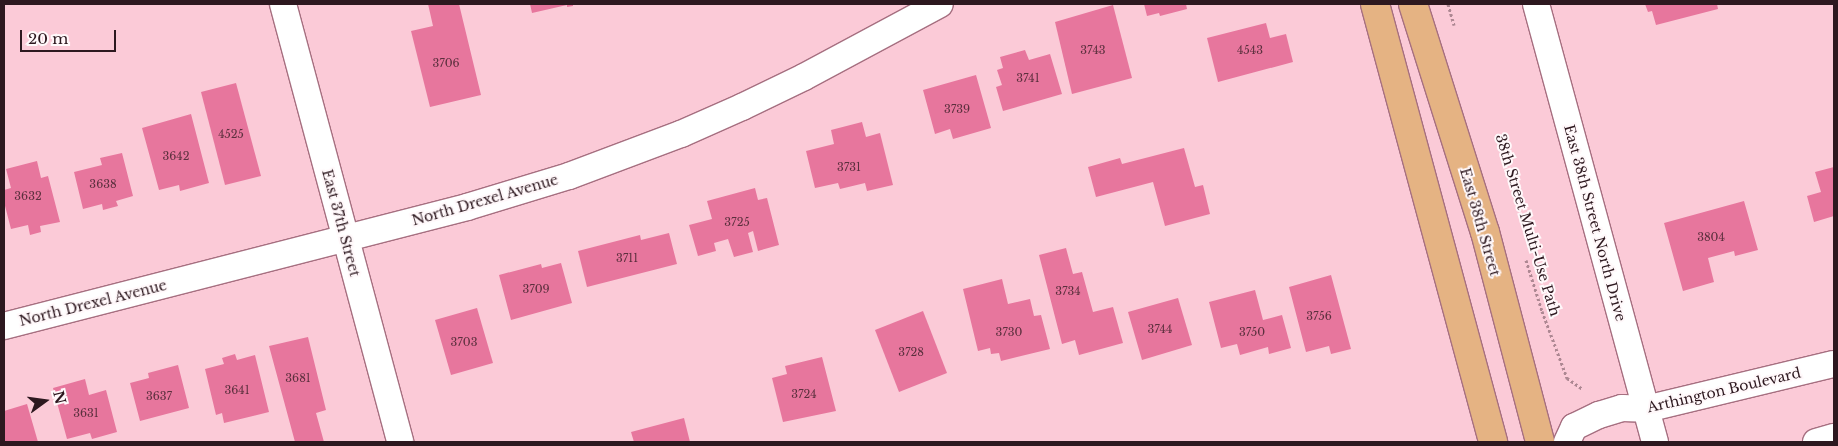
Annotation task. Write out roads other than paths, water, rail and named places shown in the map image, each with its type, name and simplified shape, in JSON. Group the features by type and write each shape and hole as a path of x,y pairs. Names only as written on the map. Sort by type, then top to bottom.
{"main road":[{"path":"1375,4 1493,442"},
{"name":"East 38th Street","path":"1413,4 1485,232 1540,442"}],"street":[{"name":"East 37th Street","path":"283,4 400,442"},
{"name":"North Drexel Avenue","path":"4,326 530,189 650,146 713,120 804,77 940,4"},
{"name":"East 38th Street North Drive","path":"1536,4 1655,442"},
{"name":"Arthington Boulevard","path":"1567,442 1574,427 1595,417 1622,408 1646,409 1834,364"},
{"path":"1816,442 1834,437"}]}
